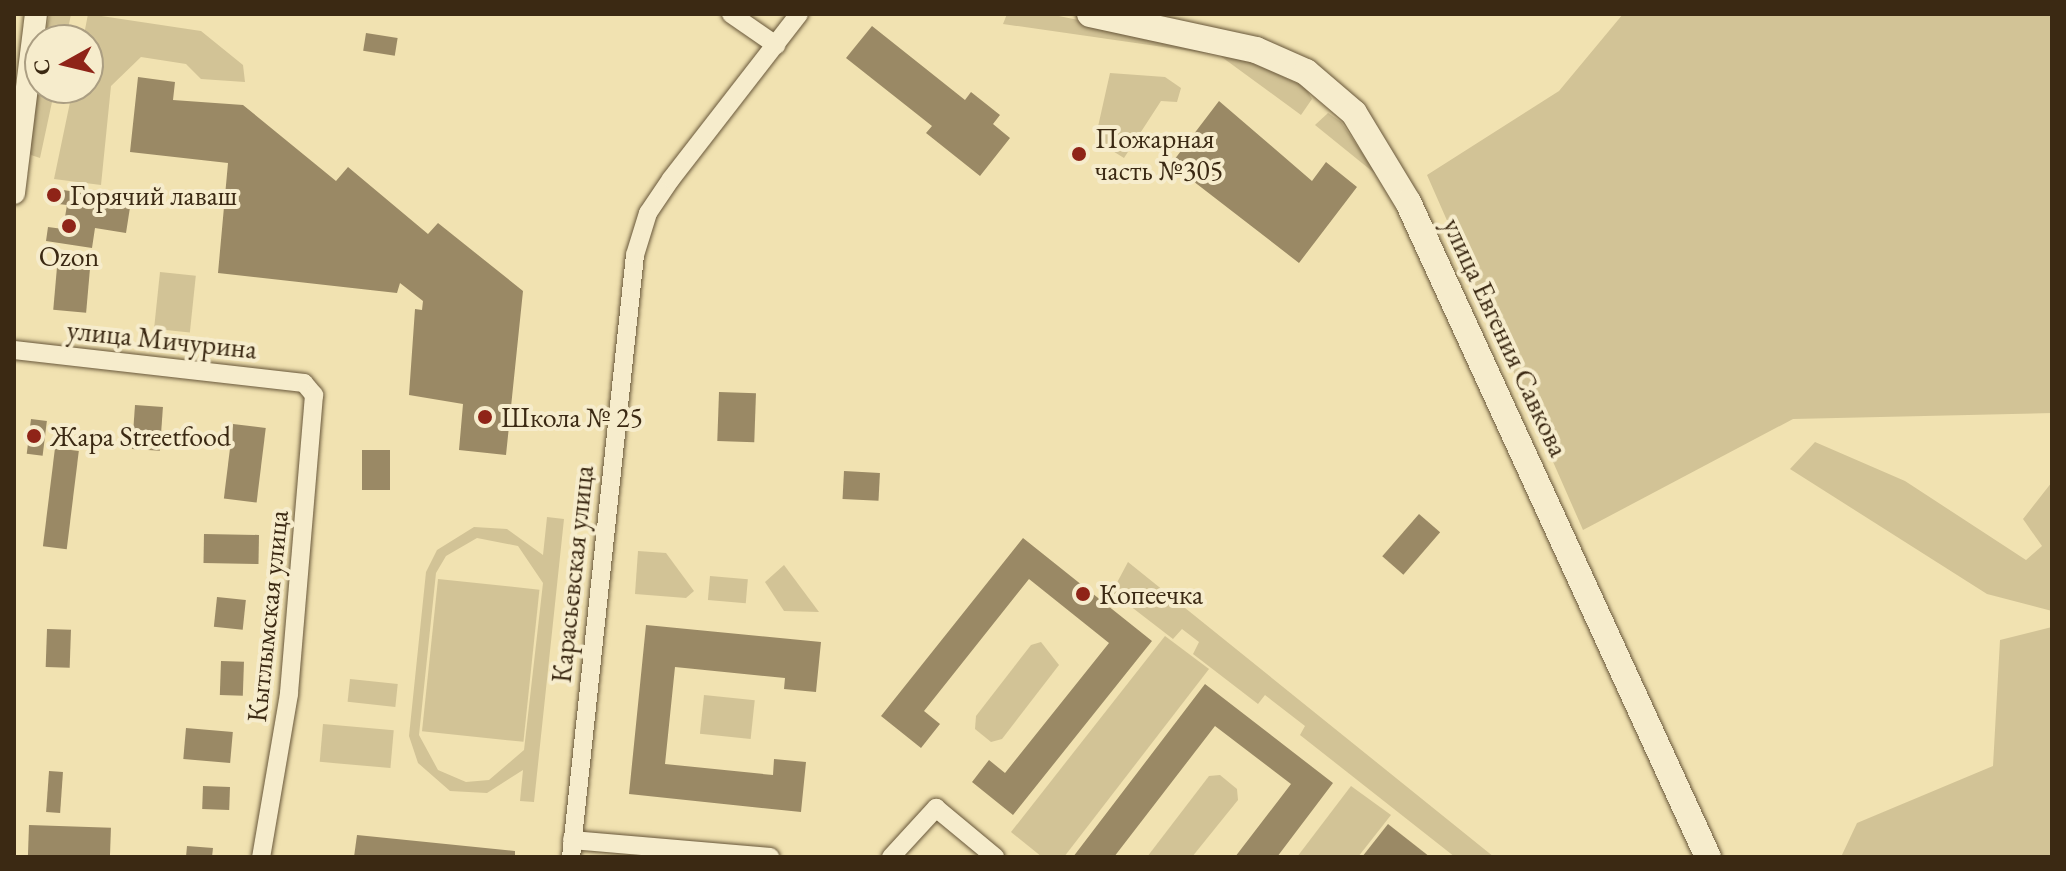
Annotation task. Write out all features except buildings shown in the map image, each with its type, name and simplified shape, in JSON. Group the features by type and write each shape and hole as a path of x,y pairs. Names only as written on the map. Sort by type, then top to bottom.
{"main road":[{"name":"улица Евгения Савкова","path":"1090,14 1256,50 1306,72 1354,113 1408,202 1708,857"}],"street":[{"path":"14,193 36,14"},
{"path":"731,14 776,45"},
{"name":"Карасьевская улица","path":"571,848 635,255 648,213 671,179 799,14"},
{"name":"улица Мичурина","path":"14,350 304,383"},
{"name":"Кытлымская улица","path":"261,857 289,694 305,535 314,395 304,383"},
{"path":"891,857 936,808 995,857"},
{"path":"571,848 770,857"}],"shaded area":[{"path":"50,14 71,14 69,24 47,24"},
{"path":"88,14 201,31 243,65 245,82 201,79 186,64 141,57 111,86 101,185 54,179 70,104 104,104 104,24 86,24"},
{"path":"1007,14 1049,14 1225,50 1305,87 1312,99 1301,115 1219,55 1003,24"},
{"path":"1623,14 2052,14 2052,413 1793,419 1583,530 1427,175 1559,91"},
{"path":"1110,73 1165,77 1181,88 1177,102 1161,101 1124,158 1095,140"},
{"path":"31,104 52,104 40,158 31,155 26,139"},
{"path":"1328,113 1341,122 1378,176 1315,125"},
{"path":"160,272 196,276 190,332 154,329"},
{"path":"1815,442 1905,481 2026,560 2042,546 2023,519 2052,482 2052,611 1987,594 1790,469"},
{"path":"547,517 564,519 534,802 520,801 523,770 487,793 450,791 418,763 409,736 426,572 437,550 474,527 507,529 543,555","holes":["477,538 518,546 543,583 524,750 489,780 466,782 438,770 419,735 436,573 446,556"]},
{"path":"638,551 666,553 694,591 686,598 635,594"},
{"path":"1128,562 1494,857 1455,857 1300,735 1305,726 1265,695 1258,704 1193,654 1199,642 1182,629 1173,639 1112,592"},
{"path":"784,565 819,612 784,611 765,582"},
{"path":"710,576 748,579 746,603 708,600"},
{"path":"438,579 539,590 523,742 422,731"},
{"path":"2052,627 2052,857 1841,857 1857,823 1993,766 2000,640"},
{"path":"1165,636 1209,669 1064,857 1042,857 1011,832"},
{"path":"1041,642 1059,665 1002,739 991,742 975,729 976,716 1031,645"},
{"path":"350,679 398,684 395,707 348,702"},
{"path":"704,695 755,700 751,739 700,734"},
{"path":"323,724 394,730 390,768 320,762"},
{"path":"1220,775 1237,789 1238,800 1192,857 1147,857 1209,776"},
{"path":"1351,786 1391,815 1358,857 1297,857"}],"place":[{"name":"Пожарная часть №305","path":"1079,154"},
{"name":"Горячий лаваш","path":"54,195"},
{"name":"Ozon","path":"69,226"},
{"name":"Школа № 25","path":"485,417"},
{"name":"Жара Streetfood","path":"34,436"},
{"name":"Копеечка","path":"1083,594"}]}
